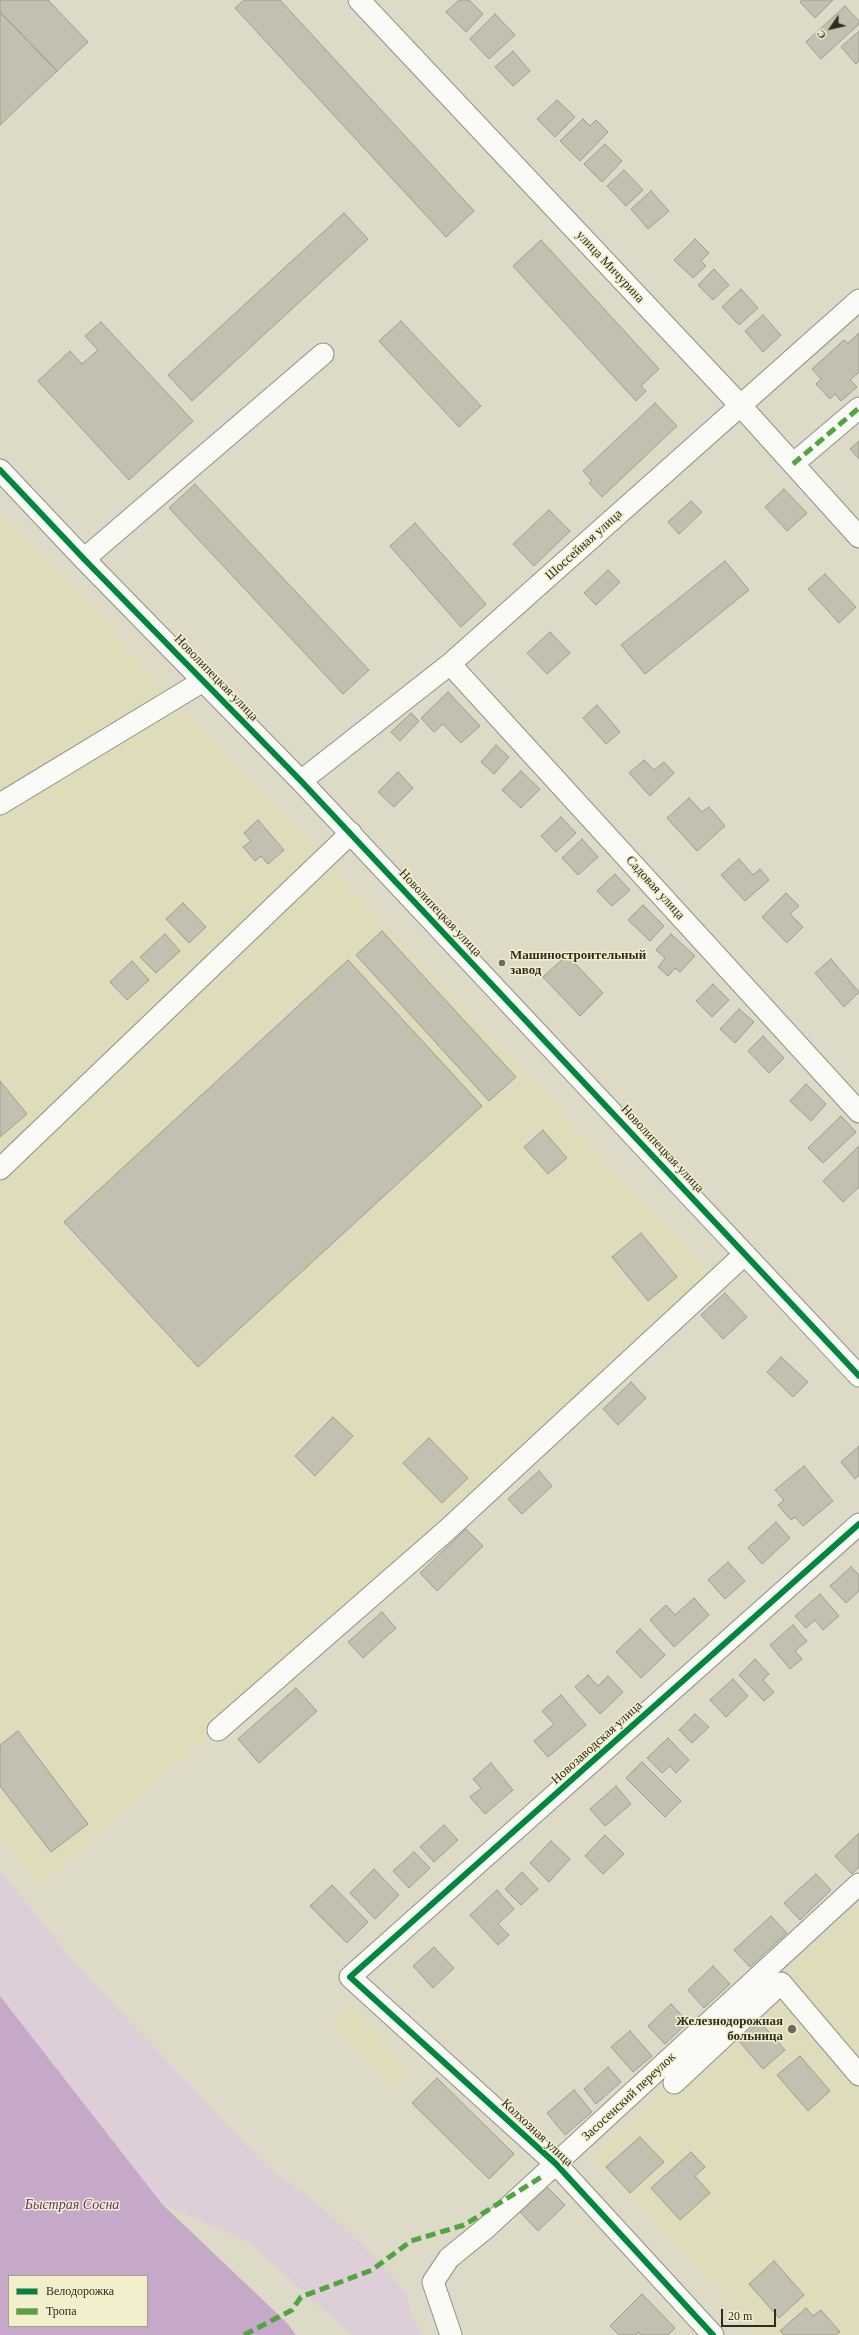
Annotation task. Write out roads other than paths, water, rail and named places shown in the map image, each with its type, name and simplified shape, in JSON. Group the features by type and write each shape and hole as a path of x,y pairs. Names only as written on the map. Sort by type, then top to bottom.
{"street":[{"name":"улица Мичурина","path":"359,0 740,405 859,537"},
{"name":"Шоссейная улица","path":"301,781 450,664 859,300"},
{"path":"84,559 323,354"},
{"path":"793,464 859,408"},
{"name":"Новолипецкая улица","path":"0,470 84,559 301,781 859,1376"},
{"name":"Садовая улица","path":"450,664 859,1112"},
{"path":"0,804 203,681"},
{"path":"0,1169 351,834"},
{"path":"218,1730 447,1530 745,1254"},
{"name":"Новозаводская улица","path":"350,1977 859,1524"},
{"name":"Засосенский переулок","path":"451,2335 433,2282 449,2258 486,2228 859,1884"},
{"name":"Колхозная улица","path":"350,1977 556,2164 713,2335"},
{"path":"674,2083 781,1983 859,2075"}],"water":[{"name":"Быстрая Сосна","path":"0,1996 162,2204 287,2323 296,2335 0,2335"}],"place":[{"name":"Машиностроительный завод","path":"502,963"},
{"name":"Железнодорожная больница","path":"792,2029"}]}
